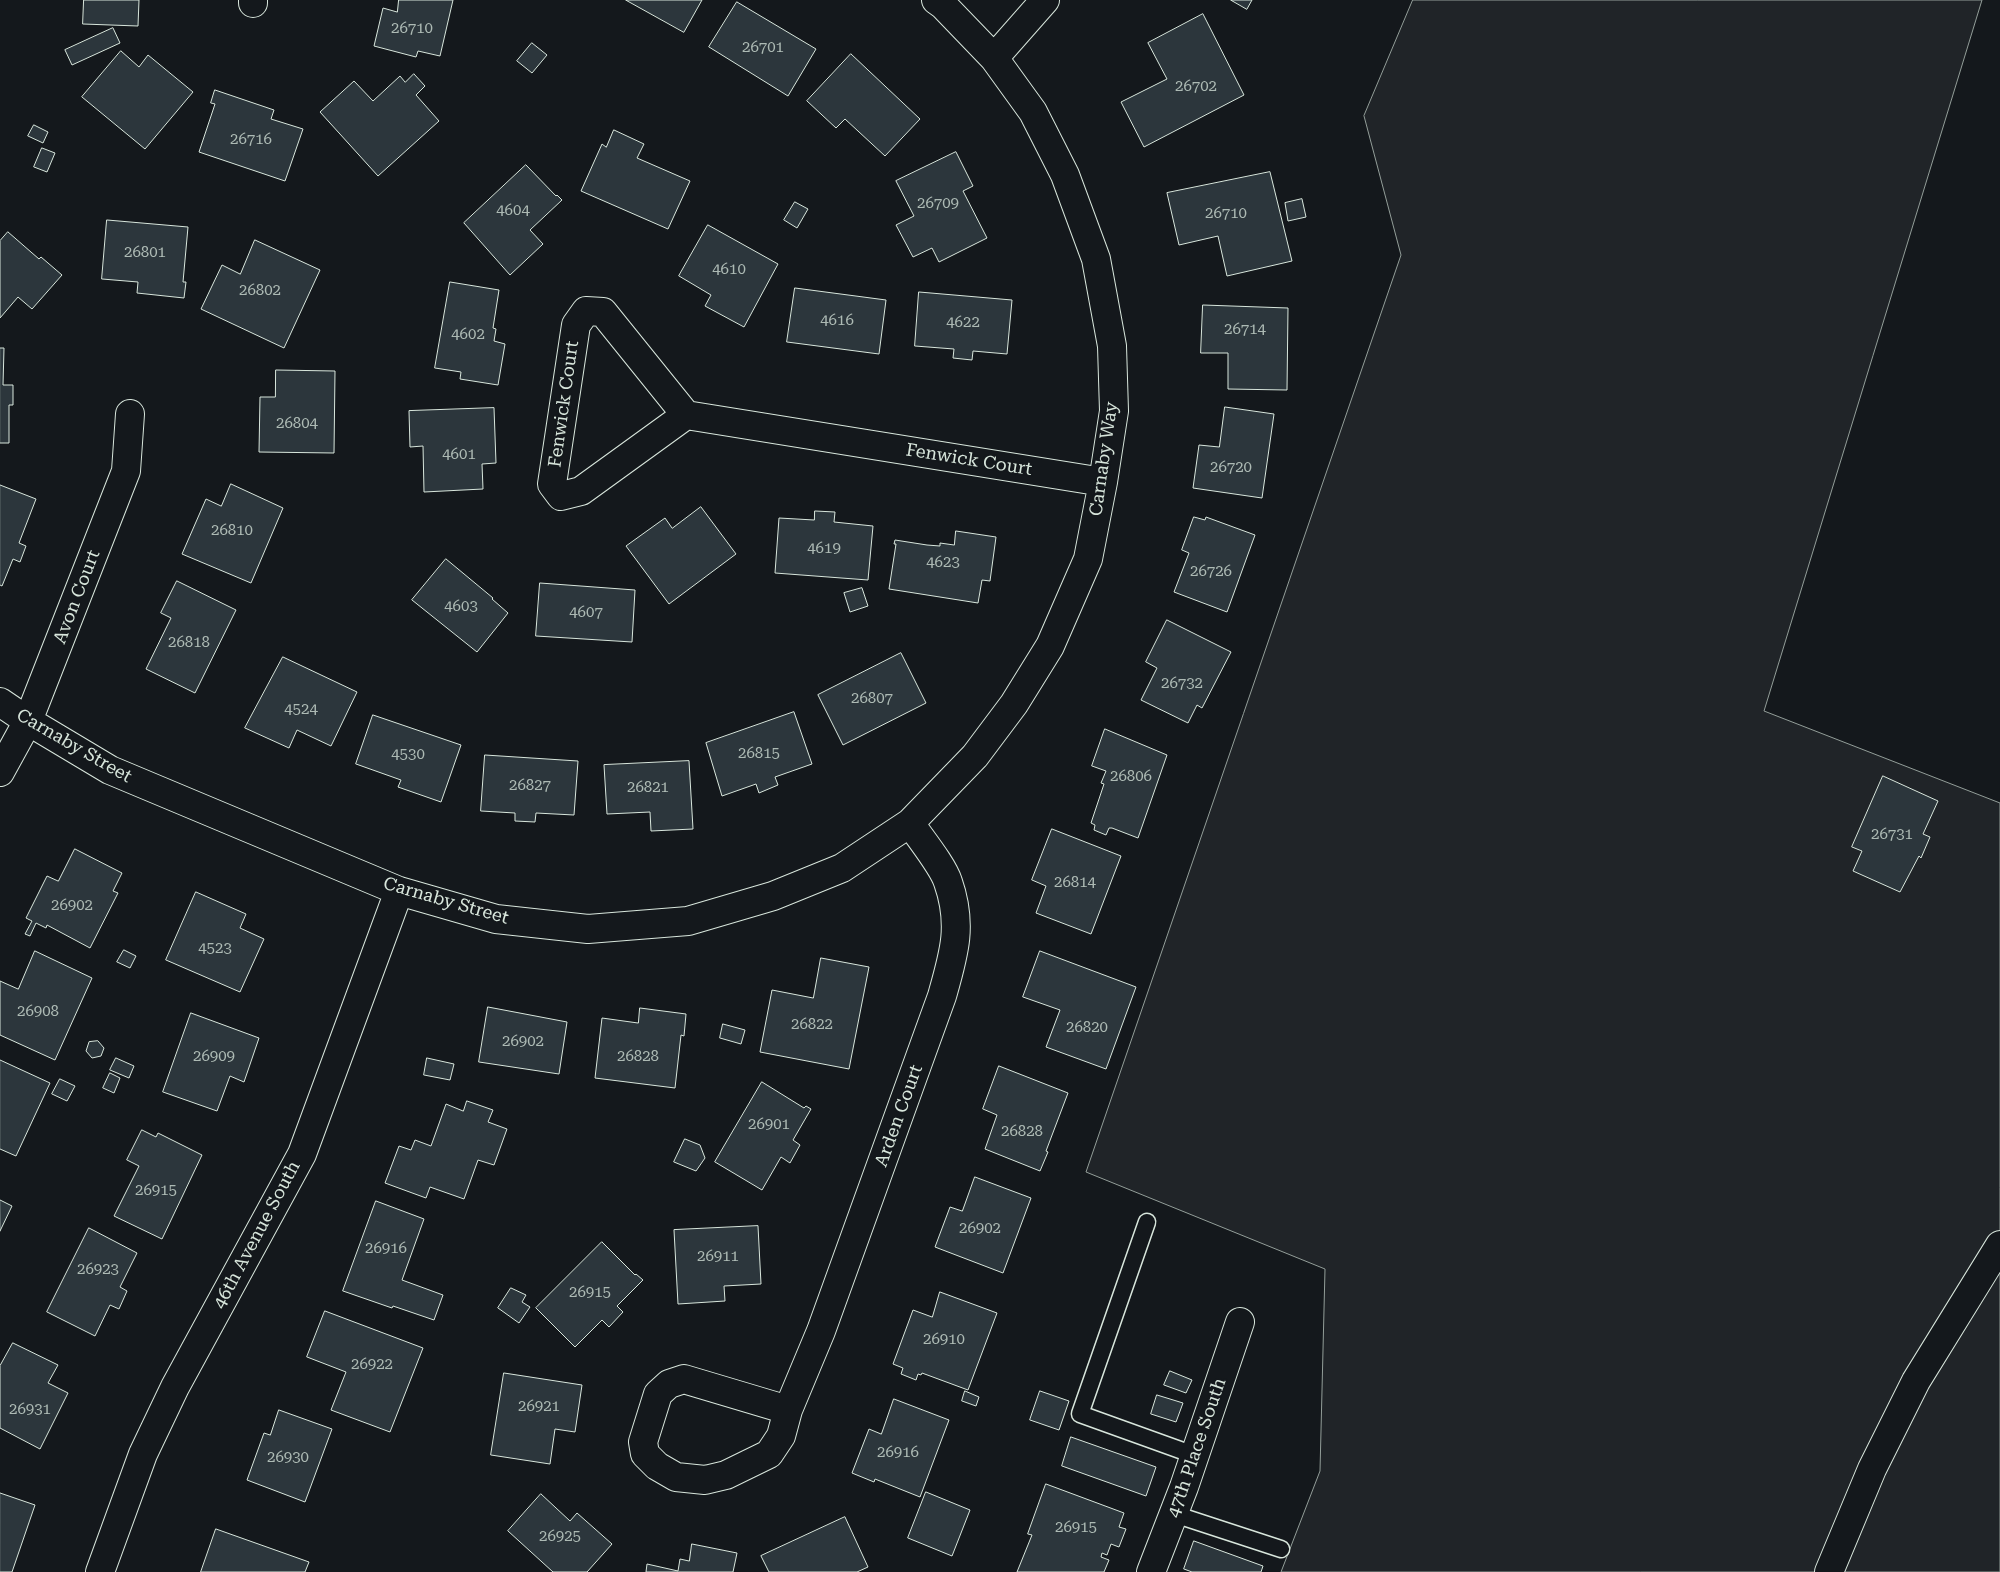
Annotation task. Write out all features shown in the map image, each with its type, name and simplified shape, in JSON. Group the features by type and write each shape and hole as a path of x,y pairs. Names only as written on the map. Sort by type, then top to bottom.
{"street":[{"name":"Carnaby Way","path":"910,822 975,756 1014,704 1050,646 1088,559 1114,411 1112,346 1096,259 1066,174 1033,112 994,58 936,0"},
{"path":"994,58 1045,0"},
{"name":"Fenwick Court","path":"686,414 581,491 561,496 552,484 576,324 586,311 603,312 686,414 1103,482"},
{"name":"Avon Court","path":"0,772 28,722 126,471 130,414"},
{"name":"Carnaby Street","path":"0,702 28,722 110,770 399,891 496,919 588,929 688,921 773,896 842,868 910,822"},
{"name":"Arden Court","path":"788,1410 684,1379 670,1384 658,1394 643,1442 645,1454 657,1466 676,1477 706,1480 726,1475 769,1454 781,1436 788,1410 828,1312 942,996 954,954 957,922 948,880 910,822"},
{"name":"46th Avenue South","path":"100,1572 147,1445 175,1387 302,1154 399,891"},
{"path":"1829,1572 1872,1469 1916,1381 2000,1245"},
{"name":"47th Place South","path":"1151,1572 1174,1514 1240,1322"}],"lane":[{"path":"1147,1222 1080,1414 1194,1455"},
{"path":"1174,1514 1281,1549"}],"shaded area":[{"path":"1413,0 1982,0 1764,711 2000,803 2000,1572 1281,1572 1320,1471 1325,1269 1086,1172 1401,255 1364,116"}],"building":[{"path":"84,0 139,0 138,26 83,24"},
{"path":"399,0 453,0 440,56 418,51 416,57 374,46 383,8 397,12"},
{"path":"626,0 702,0 684,32"},
{"path":"1231,0 1252,0 1247,9"},
{"path":"737,2 816,49 788,96 709,47"},
{"path":"1203,14 1244,95 1144,147 1121,102 1167,79 1148,43"},
{"path":"113,28 120,43 72,65 65,50"},
{"path":"532,43 547,55 532,73 517,61"},
{"path":"121,51 139,67 148,55 193,92 145,149 82,97"},
{"path":"851,54 920,119 885,156 845,119 836,128 807,101"},
{"path":"414,74 425,86 416,95 439,121 378,176 320,112 354,81 373,101 400,76 405,82"},
{"path":"215,90 274,110 271,119 303,129 285,181 199,152 215,104 211,103"},
{"path":"34,125 48,132 43,143 28,136"},
{"path":"614,130 644,144 637,158 690,181 668,229 581,191 602,144 606,147"},
{"path":"42,148 55,153 47,172 34,167"},
{"path":"956,152 973,186 963,191 987,238 939,262 932,248 913,257 896,225 914,216 896,181"},
{"path":"526,165 562,200 530,230 543,244 510,275 464,223"},
{"path":"1270,172 1292,261 1227,276 1218,236 1179,245 1167,193"},
{"path":"1302,199 1306,217 1288,221 1285,203"},
{"path":"795,202 808,209 797,228 784,220"},
{"path":"107,220 188,227 183,282 186,282 184,298 137,293 138,282 102,279"},
{"path":"708,225 778,264 744,327 705,306 711,295 679,276"},
{"path":"8,232 39,259 41,257 62,275 32,309 18,297 0,318 0,241"},
{"path":"255,240 320,270 284,348 201,309 222,265 240,274"},
{"path":"450,282 499,290 493,328 496,329 494,341 505,344 498,385 460,379 461,372 435,368"},
{"path":"795,288 886,300 879,354 787,342"},
{"path":"919,292 1012,300 1007,354 973,351 972,360 953,358 954,349 915,346"},
{"path":"1203,305 1288,308 1287,390 1228,389 1228,353 1201,353"},
{"path":"0,348 4,348 3,385 13,385 13,405 9,405 9,443 0,443"},
{"path":"276,370 335,371 334,453 259,452 260,397 275,397"},
{"path":"1225,407 1274,414 1262,498 1193,488 1199,445 1219,447"},
{"path":"494,408 496,463 482,464 483,489 424,492 423,446 410,447 409,411"},
{"path":"231,484 283,508 251,583 182,554 206,499 221,506"},
{"path":"0,485 36,499 19,543 26,546 20,562 13,559 2,586 0,585"},
{"path":"701,507 736,554 669,604 626,546 665,518 672,528"},
{"path":"815,511 835,512 834,522 873,526 868,580 775,573 779,518 814,520"},
{"path":"1194,517 1205,520 1206,517 1255,535 1227,612 1174,592 1189,553 1182,550"},
{"path":"956,531 996,537 990,581 982,580 978,603 889,589 895,540 927,545 940,546 940,543 954,545"},
{"path":"446,559 508,613 477,652 412,600"},
{"path":"177,581 236,610 195,693 146,669 171,618 161,613"},
{"path":"540,583 635,590 632,642 536,636"},
{"path":"862,588 868,606 850,612 844,593"},
{"path":"1167,620 1231,652 1202,708 1197,705 1188,723 1141,700 1157,668 1146,662"},
{"path":"901,653 926,703 843,745 818,695"},
{"path":"283,657 357,692 331,746 297,730 289,748 245,728"},
{"path":"794,712 812,764 775,777 778,785 759,793 756,784 722,796 706,743"},
{"path":"373,715 461,745 441,802 398,787 401,780 356,764"},
{"path":"1105,729 1167,755 1138,838 1112,828 1109,828 1106,835 1094,830 1095,825 1091,823 1104,784 1101,783 1106,771 1092,766"},
{"path":"485,755 578,761 574,815 536,813 535,822 515,821 515,813 481,811"},
{"path":"689,761 693,829 651,831 650,812 607,814 604,765"},
{"path":"1883,776 1938,801 1923,834 1930,837 1921,858 1919,856 1900,892 1853,871 1862,851 1852,847"},
{"path":"1052,829 1121,856 1091,934 1036,913 1046,886 1032,880"},
{"path":"75,849 122,873 113,891 118,893 90,948 47,925 46,928 36,923 30,936 25,934 32,921 26,918 47,876 58,881"},
{"path":"196,892 246,914 240,928 264,939 240,992 166,960"},
{"path":"124,950 136,956 130,968 117,962"},
{"path":"35,951 92,978 55,1060 0,1035 0,981 18,989"},
{"path":"1040,951 1136,987 1106,1069 1046,1047 1060,1010 1023,997"},
{"path":"821,958 869,967 849,1069 760,1052 772,990 813,998"},
{"path":"488,1007 567,1022 559,1074 479,1062"},
{"path":"640,1008 686,1014 684,1036 681,1035 675,1088 595,1078 602,1018 638,1023"},
{"path":"191,1013 259,1038 244,1082 230,1076 217,1111 163,1092"},
{"path":"723,1024 745,1030 741,1044 720,1038"},
{"path":"98,1041 104,1048 101,1056 92,1058 86,1051 89,1042"},
{"path":"116,1058 134,1066 129,1078 110,1070"},
{"path":"427,1058 454,1064 450,1080 424,1075"},
{"path":"0,1060 50,1083 16,1156 0,1149"},
{"path":"999,1066 1068,1093 1040,1171 985,1149 997,1115 983,1109"},
{"path":"110,1073 120,1078 114,1093 103,1088"},
{"path":"60,1079 75,1086 67,1101 52,1094"},
{"path":"762,1082 804,1108 806,1106 811,1109 793,1140 800,1145 790,1163 781,1157 762,1190 715,1162"},
{"path":"467,1101 493,1110 488,1122 507,1129 494,1165 478,1160 464,1199 430,1187 426,1198 385,1183 399,1146 411,1150 415,1140 431,1146 446,1104 463,1111"},
{"path":"142,1130 156,1137 158,1133 202,1155 162,1239 114,1216 139,1166 127,1160"},
{"path":"685,1139 700,1145 705,1158 696,1171 674,1162"},
{"path":"975,1177 1031,1198 1003,1273 935,1247 950,1207 962,1211"},
{"path":"0,1200 12,1206 0,1231"},
{"path":"376,1201 424,1219 402,1280 443,1295 434,1320 343,1291"},
{"path":"758,1226 761,1284 724,1286 725,1301 678,1304 674,1230"},
{"path":"89,1228 137,1253 120,1287 127,1291 119,1309 110,1305 95,1336 47,1312"},
{"path":"602,1242 635,1275 643,1280 617,1306 623,1312 609,1327 602,1320 575,1347 536,1308"},
{"path":"511,1288 526,1295 522,1302 530,1307 519,1323 498,1308"},
{"path":"940,1292 997,1313 968,1390 922,1373 921,1375 918,1374 916,1380 901,1374 903,1368 893,1364 913,1310 932,1317"},
{"path":"325,1311 423,1348 390,1432 331,1410 346,1372 307,1357"},
{"path":"13,1343 58,1365 48,1383 68,1393 40,1449 0,1428 0,1366"},
{"path":"1170,1371 1192,1380 1186,1393 1164,1385"},
{"path":"504,1373 582,1385 575,1432 555,1429 550,1464 491,1455"},
{"path":"965,1391 979,1397 976,1406 962,1401"},
{"path":"1040,1391 1069,1401 1059,1430 1030,1420"},
{"path":"1157,1395 1183,1403 1176,1422 1151,1414"},
{"path":"894,1399 949,1420 920,1497 875,1479 874,1482 852,1473 869,1429 881,1434"},
{"path":"279,1410 332,1429 305,1502 247,1480 264,1433 270,1435"},
{"path":"1071,1437 1156,1467 1146,1496 1062,1466"},
{"path":"1046,1484 1124,1513 1119,1527 1126,1529 1119,1547 1111,1544 1107,1555 1102,1553 1101,1557 1109,1560 1104,1572 1017,1572 1032,1535 1028,1534"},
{"path":"926,1492 970,1510 952,1556 908,1538"},
{"path":"0,1493 35,1505 12,1572 0,1572"},
{"path":"541,1494 570,1521 577,1513 612,1544 587,1572 553,1572 508,1531"},
{"path":"845,1517 868,1567 857,1572 769,1572 761,1556"},
{"path":"216,1529 309,1562 305,1572 201,1572"},
{"path":"1194,1541 1263,1566 1261,1572 1192,1572 1184,1569"},
{"path":"692,1544 737,1553 733,1572 646,1572 647,1564 678,1571 680,1559 689,1561"}]}
